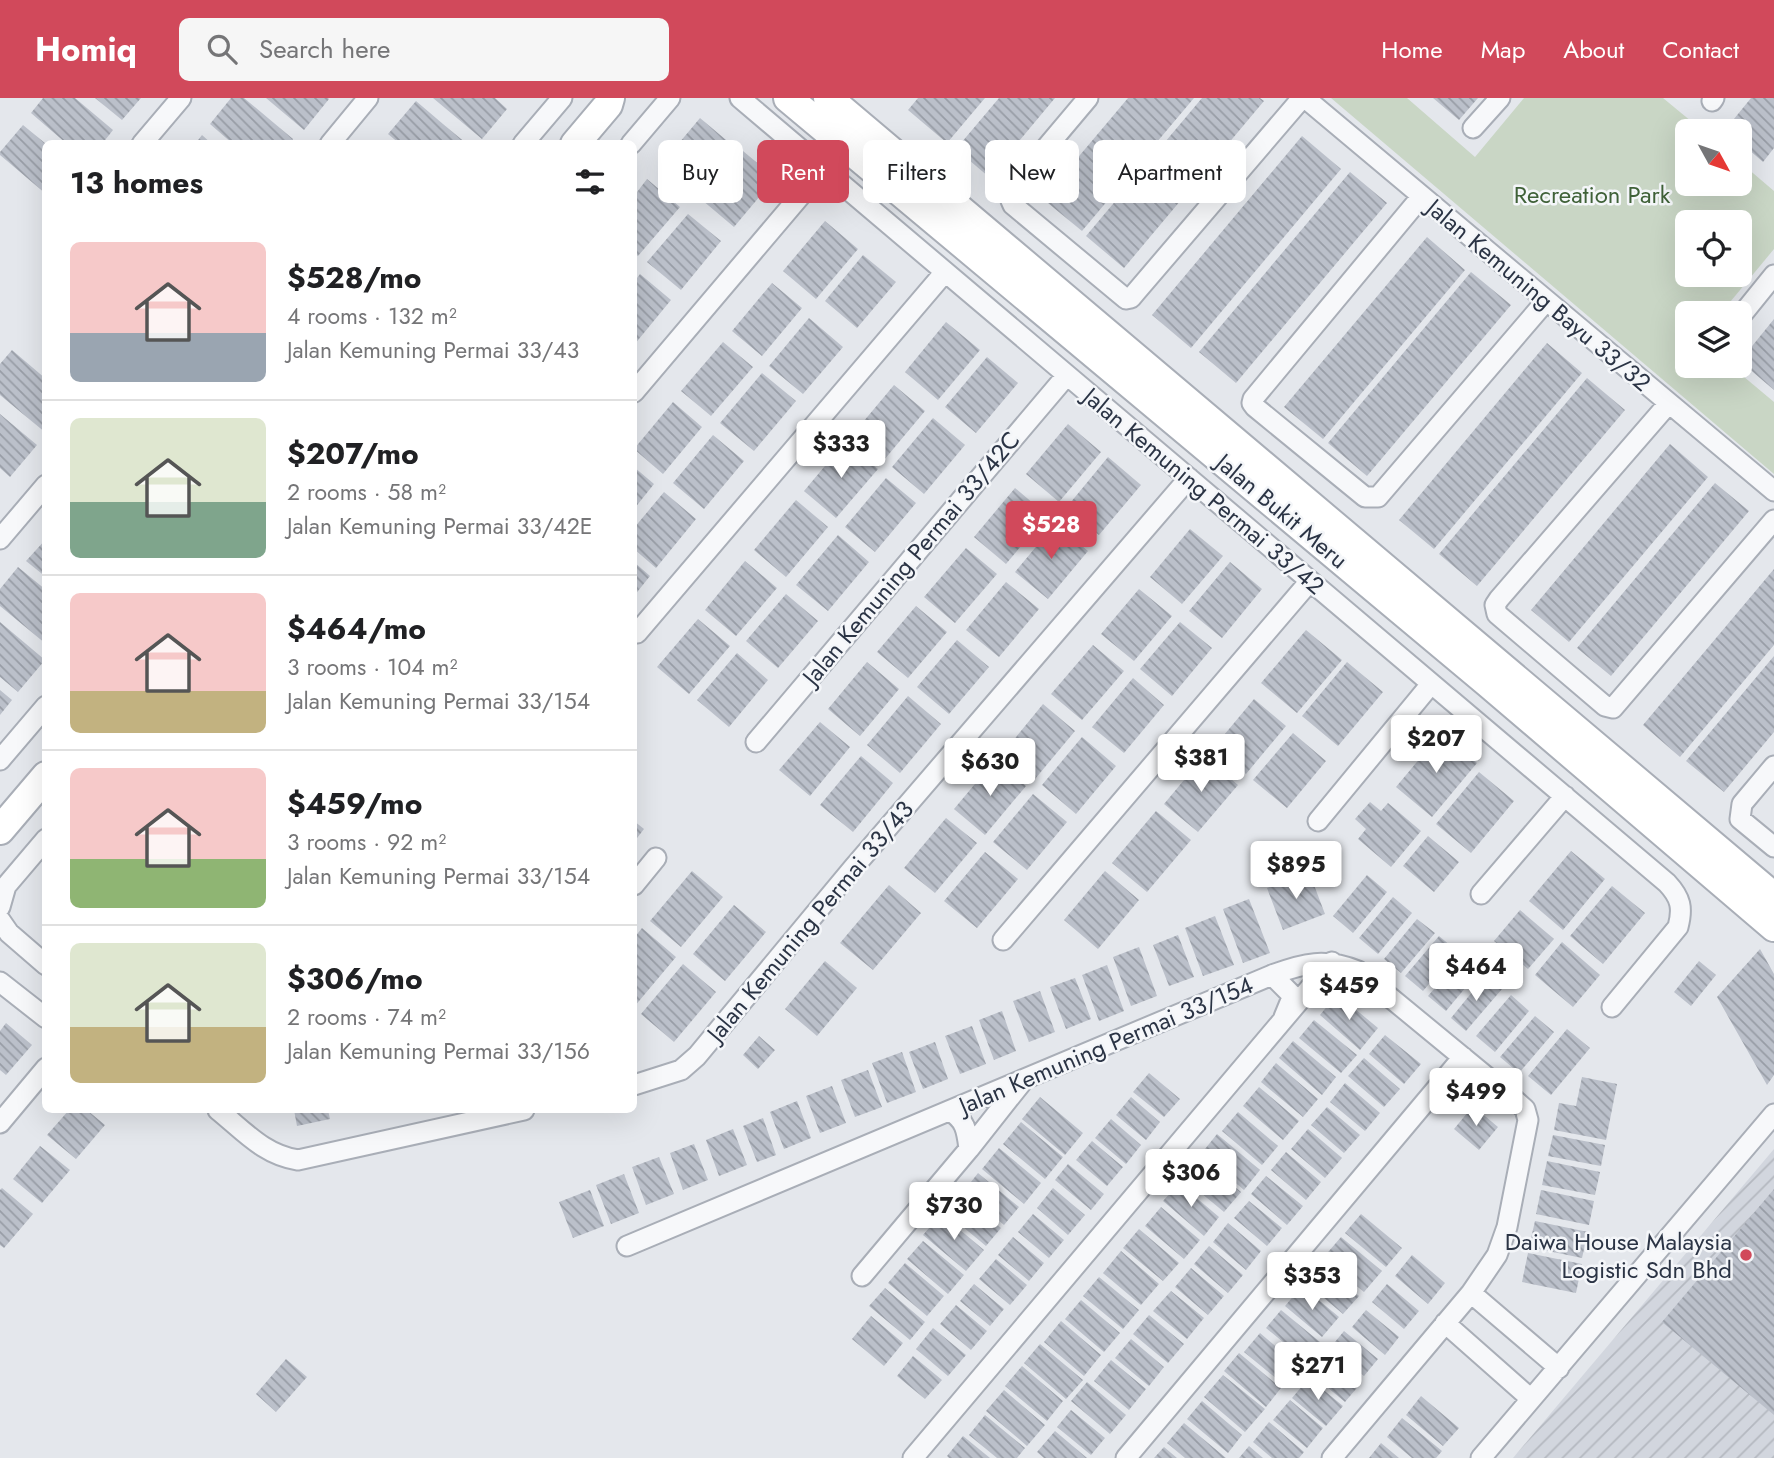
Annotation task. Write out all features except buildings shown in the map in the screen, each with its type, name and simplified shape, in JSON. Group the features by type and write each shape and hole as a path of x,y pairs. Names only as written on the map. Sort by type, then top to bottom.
{"main road":[{"name":"Jalan Bukit Meru","path":"788,98 1478,674 1774,927"},
{"name":"Jalan Bukit Meru","path":"828,98 1774,897"},
{"path":"578,140 613,100"},
{"path":"0,830 42,781"}],"street":[{"path":"145,140 181,98"},
{"path":"333,140 368,98"},
{"path":"526,140 562,98"},
{"path":"634,140 670,98"},
{"name":"Jalan Kemuning Permai 33/42","path":"740,98 789,140"},
{"path":"1088,98 1009,192 1009,198 1013,205 1126,299 1131,298 1303,98"},
{"name":"Jalan Kemuning Bayu 33/32","path":"1303,98 1774,491"},
{"path":"1473,128 1500,98"},
{"name":"Jalan Kemuning Permai 33/42","path":"849,191 1667,883 1681,904 1678,927 1612,1007"},
{"path":"1421,197 1256,395 1252,403 1255,407 1365,497 1378,497 1546,301"},
{"path":"637,388 794,203"},
{"path":"637,633 945,272"},
{"path":"1752,302 1774,275"},
{"name":"Jalan Kemuning Permai 33/42C","path":"756,742 1067,375"},
{"path":"1670,403 1499,599 1495,605 1497,614 1609,709 1617,705 1774,520"},
{"name":"Jalan Kemuning Permai 33/43","path":"637,1084 681,1070 697,1056 853,868 1189,478"},
{"path":"0,540 42,490"},
{"path":"1003,940 1310,581"},
{"path":"1318,821 1432,684"},
{"path":"0,760 42,711"},
{"path":"1774,766 1742,804 1740,819 1774,847"},
{"path":"1481,894 1565,796"},
{"path":"0,907 6,886 42,844"},
{"path":"637,881 656,858"},
{"path":"0,920 9,933 42,962"},
{"path":"913,1458 1332,962 1359,971 1516,1101 1525,1109 1528,1120 1507,1227 1497,1255 1471,1293 1332,1458"},
{"name":"Jalan Kemuning Permai 33/154","path":"627,1246 1272,975 1309,963 1332,962"},
{"path":"1272,975 1291,994 1281,1025"},
{"path":"0,982 42,1015"},
{"path":"1126,1458 1463,1057"},
{"path":"0,1123 42,1074"},
{"path":"862,1276 1022,1082"},
{"path":"950,1111 957,1114 966,1129 969,1149"},
{"path":"228,1113 269,1152 298,1160 459,1117 496,1113"},
{"path":"1481,1458 1774,1114"},
{"path":"1471,1293 1559,1368"},
{"path":"1445,1323 1531,1399"}],"shaded area":[{"path":"1774,1149 1774,1458 1513,1458"}],"green space":[{"name":"Recreation Park","path":"1331,98 1407,98 1475,157 1524,98 1663,98 1688,119 1675,119 1675,196 1752,196 1752,172 1774,191 1774,249 1752,276 1752,210 1675,210 1675,287 1743,287 1731,301 1675,301 1675,378 1745,378 1774,402 1774,474"}],"place":[{"name":"Daiwa House Malaysia Logistic Sdn Bhd","path":"1746,1255"}]}
